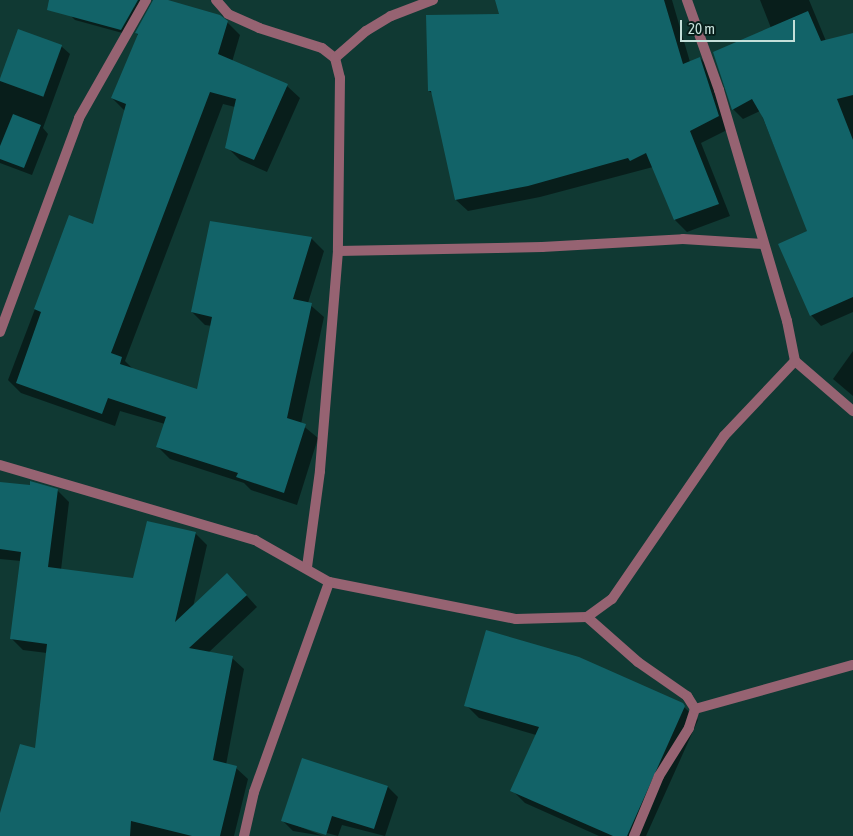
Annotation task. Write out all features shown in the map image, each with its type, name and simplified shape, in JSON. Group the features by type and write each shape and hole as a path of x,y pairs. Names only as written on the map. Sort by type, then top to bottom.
{"street":[{"path":"0,332 79,118 146,0"},
{"path":"216,0 228,14 260,28 322,48 335,58 340,78 338,251 320,471 307,567"},
{"path":"335,58 383,21 433,0"},
{"path":"687,0 719,90 787,321 795,361 853,411"},
{"path":"338,251 542,247 683,239 763,244"},
{"path":"0,465 255,540 307,567 330,582 516,619 587,617 612,599 724,436 795,361"},
{"path":"244,836 254,792 330,582"},
{"path":"587,617 638,662 687,696 695,709 689,728 658,776 634,836"},
{"path":"695,709 853,665"}],"building":[{"path":"49,0 138,0 121,30 47,10"},
{"path":"153,0 168,0 220,15 228,21 218,54 288,84 254,160 225,148 236,99 210,92 111,353 122,357 120,364 197,389 212,317 191,312 210,221 312,237 293,299 312,303 287,418 306,424 284,493 236,477 238,473 156,447 166,417 108,398 102,414 16,383 41,312 34,309 69,215 93,224 126,104 111,98 138,34 135,33"},
{"path":"495,0 664,0 683,64 700,57 719,116 690,131 719,204 674,220 646,153 630,161 628,158 528,186 455,200 431,91 428,91 426,15 499,14"},
{"path":"808,11 821,41 853,33 853,95 837,99 853,140 853,297 810,316 778,244 807,231 763,118 752,99 732,110 713,52"},
{"path":"18,29 62,45 43,97 0,81"},
{"path":"13,114 41,125 24,168 0,159 0,146"},
{"path":"30,481 58,489 48,567 133,578 147,521 196,532 175,622 227,573 247,595 189,648 233,656 213,760 237,766 220,836 192,836 131,821 130,836 0,836 0,813 20,744 35,748 47,644 10,639 21,552 0,549 0,482 30,485"},
{"path":"486,630 579,657 683,703 685,706 627,836 613,836 510,791 539,727 464,706"},
{"path":"302,758 388,786 374,829 332,816 326,835 281,821"}]}
